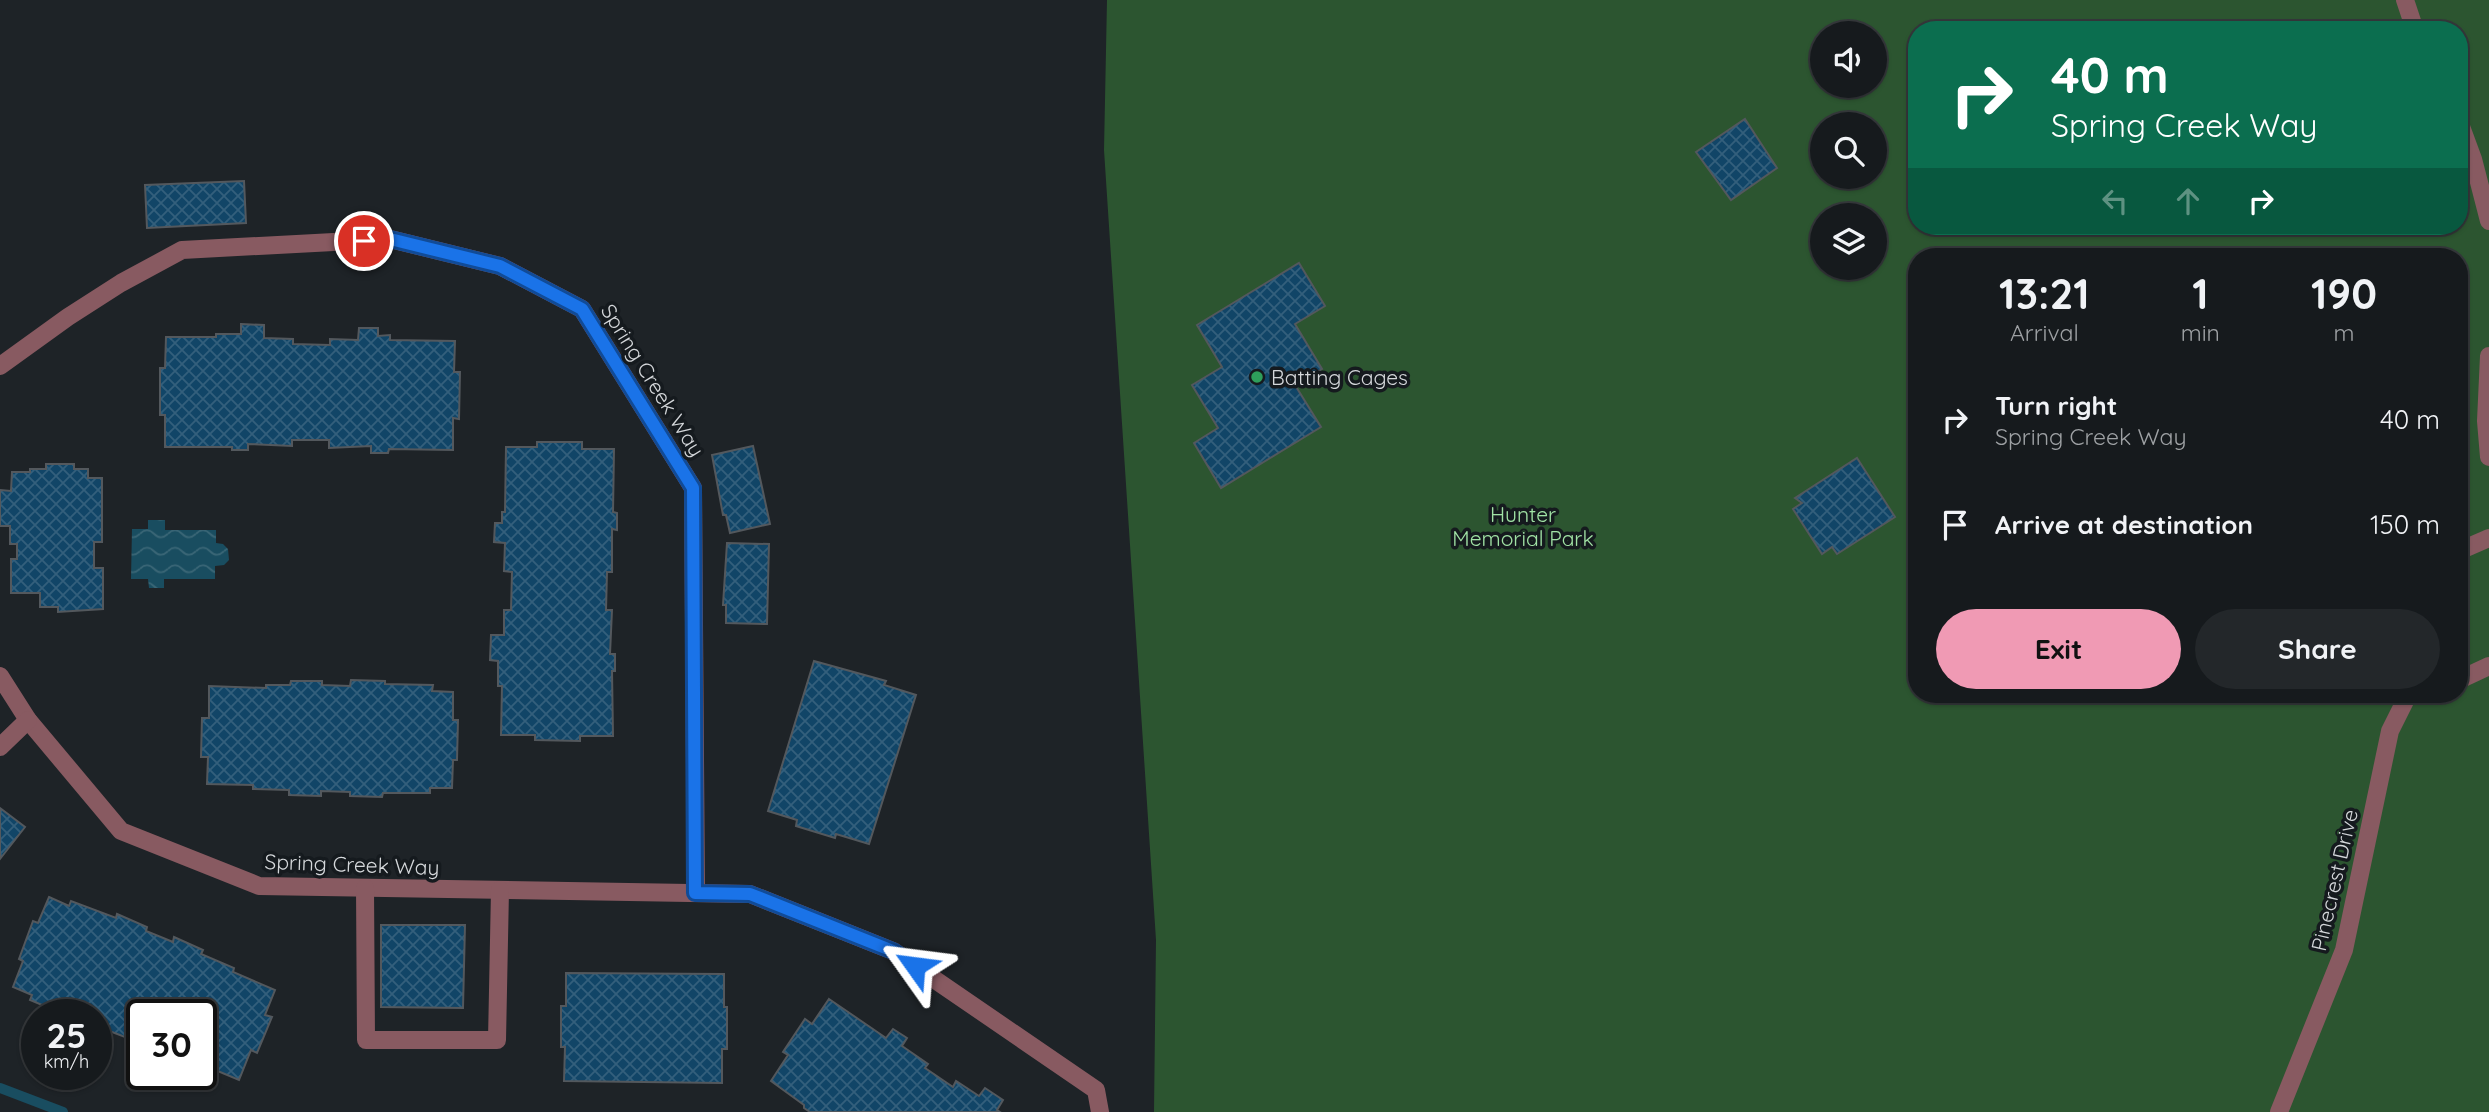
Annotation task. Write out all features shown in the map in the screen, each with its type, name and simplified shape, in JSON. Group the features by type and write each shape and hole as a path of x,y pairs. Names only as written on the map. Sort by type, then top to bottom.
{"street":[{"path":"2405,0 2412,21"},
{"path":"2468,145 2489,220"},
{"name":"Spring Creek Way","path":"0,366 121,283 181,250 390,239 500,266 582,309 693,488 695,893"},
{"path":"2489,356 2486,421 2489,457"},
{"path":"2468,547 2489,538"},
{"path":"2468,676 2489,666"},
{"name":"Spring Creek Way","path":"0,676 28,720 121,831 259,886 750,894 893,951 1096,1090 1100,1112"},
{"name":"Pinecrest Drive","path":"2279,1112 2344,950 2390,731 2404,703"},
{"path":"0,747 28,720"},
{"path":"365,888 366,1040 497,1040 500,890"}],"green space":[{"name":"Hunter Memorial Park","path":"1107,0 2489,0 2489,1112 1154,1112 1156,940 1104,150"}],"water":[{"path":"148,520 165,520 165,530 216,530 216,543 223,544 228,549 229,560 224,565 215,566 215,579 164,579 164,588 149,588 148,579 131,579 132,529 148,529"}],"building":[{"path":"1745,119 1777,168 1731,200 1696,152"},
{"path":"244,181 246,223 147,228 145,185"},
{"name":"Batting Cages","path":"1299,263 1325,306 1295,324 1322,369 1295,385 1321,427 1221,488 1194,443 1218,428 1192,385 1222,367 1197,325"},
{"path":"241,324 264,325 264,338 293,339 293,344 330,345 330,339 358,340 359,328 378,328 378,336 390,335 390,340 455,341 454,372 460,372 459,419 453,418 453,450 389,449 388,453 371,453 371,446 329,448 329,440 292,440 292,446 248,444 248,450 232,450 232,447 165,447 165,415 160,415 160,368 165,368 166,337 241,334"},
{"path":"537,442 582,442 582,449 614,449 613,512 617,513 617,530 612,529 612,572 607,572 606,610 612,610 610,654 615,654 615,671 612,671 613,736 580,736 580,741 535,740 535,735 501,735 502,686 498,686 498,661 490,660 491,635 504,635 504,610 511,610 512,572 504,571 505,543 494,542 495,523 502,523 502,512 505,512 506,447 537,447"},
{"path":"753,446 770,524 730,533 726,515 723,515 712,455"},
{"path":"1857,458 1895,517 1837,554 1832,547 1822,554 1793,509 1802,503 1795,498"},
{"path":"46,464 74,464 74,469 88,469 88,478 102,478 102,542 94,542 94,568 103,568 103,609 58,612 58,607 40,607 40,593 11,593 11,559 17,559 17,544 10,544 10,526 0,526 0,490 11,491 12,472 46,469"},
{"path":"727,543 769,544 767,624 726,623 726,605 723,605"},
{"path":"814,661 886,681 884,685 916,695 869,844 836,834 835,838 796,826 797,820 768,811"},
{"path":"351,680 433,685 432,691 453,692 453,720 458,720 457,760 453,760 452,788 430,788 430,793 383,793 382,797 350,796 350,792 321,791 321,796 289,795 289,790 253,789 253,785 207,784 208,757 201,757 202,718 209,718 209,686 266,688 266,685 290,685 291,681 322,681 322,685 350,686"},
{"path":"0,808 25,827 0,859"},
{"path":"49,897 69,906 71,901 116,918 117,914 147,927 146,931 173,942 174,937 203,950 201,954 234,968 233,972 275,990 265,1015 272,1017 257,1053 251,1050 239,1080 217,1071 217,999 126,999 126,1037 112,1032 112,999 30,999 32,995 13,987 23,961 19,959 33,921 38,923"},
{"path":"381,925 465,925 463,1008 381,1007"},
{"path":"566,973 724,974 727,1049 722,1049 722,1083 564,1081 565,1047 561,1047 561,1006 566,1006"},
{"path":"829,999 886,1038 893,1029 907,1038 902,1046 928,1064 925,1068 953,1087 956,1081 979,1096 985,1088 1003,1100 997,1110 1000,1112 810,1112 771,1081 788,1055 783,1052 805,1019 812,1024"}],"waterway":[{"path":"0,1088 63,1112"}],"place":[{"name":"Batting Cages","path":"1257,377"}],"route":[{"path":"364,241 390,239 500,266 582,309 693,488 695,893 750,894 893,951 915,966"}]}
